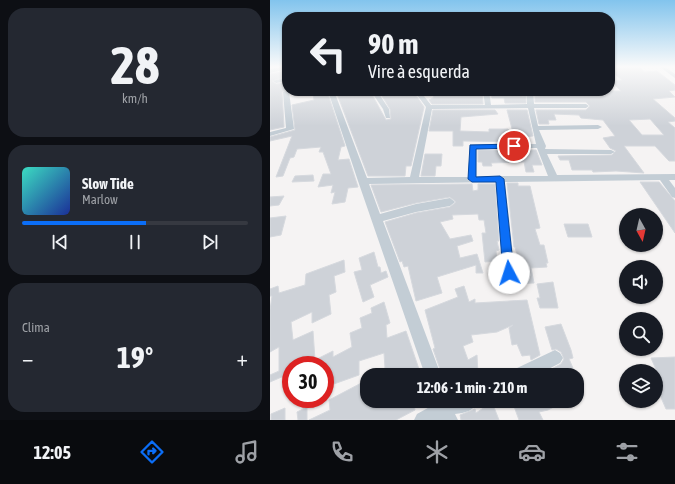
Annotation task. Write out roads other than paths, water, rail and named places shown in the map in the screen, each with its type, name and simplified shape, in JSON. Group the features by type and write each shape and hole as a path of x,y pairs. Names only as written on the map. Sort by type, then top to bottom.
{"street":[{"path":"270,134 290,129 286,96"},
{"path":"333,96 430,368"},
{"path":"377,96 386,109 388,117"},
{"path":"420,96 429,107"},
{"path":"487,96 488,107"},
{"path":"530,96 530,106 536,128 554,178"},
{"path":"429,107 586,106"},
{"path":"414,180 429,107"},
{"path":"536,128 598,127"},
{"path":"472,179 473,146 611,152"},
{"path":"662,177 675,195"},
{"path":"362,181 675,177"},
{"path":"500,179 509,273"},
{"path":"376,219 416,208 450,202"},
{"path":"535,368 555,358"},
{"path":"423,420 445,409"}]}
